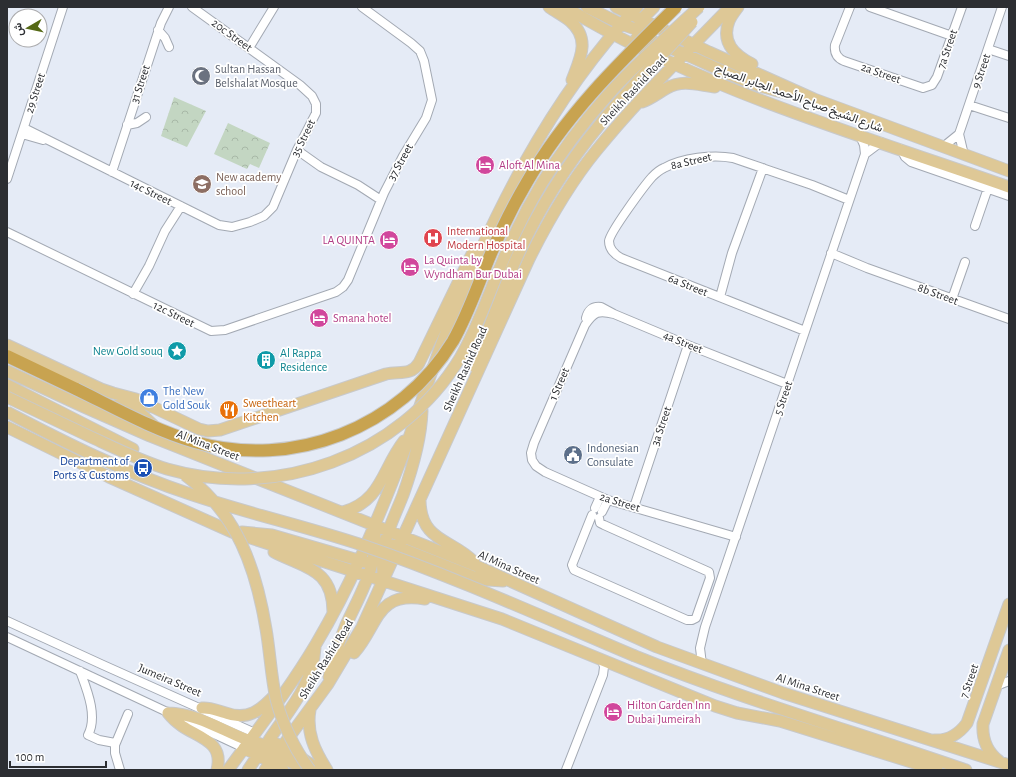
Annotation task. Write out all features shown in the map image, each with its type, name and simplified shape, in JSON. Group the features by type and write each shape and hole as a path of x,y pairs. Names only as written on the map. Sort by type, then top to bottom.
{"highway":[{"path":"7,356 160,429 182,438 210,446 239,450 279,450 318,442 344,434 380,416 418,385 436,365 452,342 468,311 490,255 508,217 528,180 551,144 595,89 676,7"}],"main road":[{"path":"549,7 573,24 578,31 581,40 582,55 568,95"},
{"name":"شارع الشيخ صباح الأحمد الجابر الصباح","path":"565,7 613,33 638,38 662,58 753,98 1009,187"},
{"path":"587,7 621,24 638,38 669,40 685,54 750,83 783,92 805,95"},
{"name":"شارع الشيخ صباح الأحمد الجابر الصباح","path":"616,7 634,10 642,19 669,40 694,45 782,86 1009,171"},
{"path":"638,38 642,19 654,7"},
{"path":"7,397 140,460 168,469 204,476 241,479 284,476 326,465 365,447 390,432 412,415 433,394 451,371 475,330 518,226 553,165 580,128 608,94 699,7"},
{"path":"465,402 480,349 521,247 559,180 615,106 706,7"},
{"name":"Sheikh Rashid Road","path":"228,770 264,749 310,710 340,666 362,628 394,560 537,242 562,198 595,152 637,104 730,7"},
{"path":"738,7 731,17 728,25 728,39 731,47 740,58 768,74 782,86"},
{"name":"Sheikh Rashid Road","path":"264,749 292,682 315,646 361,556 391,486 411,433 421,400 458,304 485,241 509,193 552,118 592,59 634,10"},
{"path":"595,152 602,134 612,118 662,58 669,40"},
{"path":"637,104 649,100 667,88 680,83 695,83 730,88"},
{"path":"7,345 113,393 140,401 199,429 216,431 386,374 410,372 418,366 492,211 501,199 509,193"},
{"name":"Al Mina Street","path":"7,371 169,444 479,567 628,635 686,658 783,693 1005,763"},
{"path":"7,386 183,473 201,488 224,513 241,541 254,572 267,631 276,700 290,735 310,770"},
{"path":"113,393 139,412 155,427 169,444"},
{"path":"384,581 378,563 380,545 403,495 418,449 421,429 421,400"},
{"path":"7,412 87,452 165,486 217,503 328,534 390,555 452,579 636,656 724,690 966,770"},
{"path":"7,427 109,477 232,532 259,542 502,618 704,703 726,710 780,721 938,770"},
{"path":"343,512 360,505 372,496 380,484 396,451 411,433"},
{"path":"420,501 422,516 430,530 441,540 466,554 479,567"},
{"path":"374,525 380,545"},
{"path":"232,532 252,532 272,535 361,556 378,563 394,560"},
{"path":"259,542 273,552 305,565 318,574 325,582 330,592 333,612"},
{"path":"361,556 380,545 399,547 474,576 488,580 510,581"},
{"path":"328,684 332,663 339,643 369,576 378,563"},
{"path":"340,666 356,651 368,634 376,617 391,603 401,598 413,597 457,604"},
{"name":"7 Street","path":"929,740 951,737 963,729 967,723 1009,604"},
{"path":"248,770 264,749 307,683 314,661 315,646"},
{"path":"1005,763 993,756 985,743 982,731 996,686 1007,666 1009,650"},
{"path":"202,708 212,708 233,715 249,714 262,708 277,693 292,682"},
{"path":"310,710 309,727 312,744 327,770"},
{"path":"726,710 755,712 815,726 838,727"},
{"path":"168,713 185,714 201,719 305,770"},
{"path":"168,713 181,726 205,738 212,744 218,756 217,770"},
{"name":"Jumeira Street","path":"264,749 283,770"},
{"name":"Jumeira Street","path":"264,749 319,770"}],"street":[{"name":"29 Street","path":"7,179 64,7"},
{"name":"31 Street","path":"109,171 127,126 164,7"},
{"name":"31 Street","path":"159,26 169,7"},
{"name":"20c Street","path":"192,7 214,27 247,46 310,93"},
{"path":"247,46 274,7"},
{"name":"37 Street","path":"346,283 383,196 403,156 426,118 430,106 431,93 424,61 420,51 362,7"},
{"name":"2a Street","path":"850,7 835,46 836,54 839,58 918,86 927,87"},
{"path":"870,7 952,36"},
{"name":"7a Street","path":"927,87 932,85 938,77 962,7"},
{"name":"9 Street","path":"959,134 1002,7"},
{"path":"159,26 169,47"},
{"path":"988,49 1009,56"},
{"name":"35 Street","path":"255,220 264,216 273,207 297,150 316,113 315,100 310,93"},
{"path":"969,105 1009,118"},
{"path":"127,126 137,123 146,117"},
{"name":"14c Street","path":"23,131 50,142 223,226 232,227 255,220"},
{"path":"944,147 959,134 964,155"},
{"path":"860,136 864,145 865,154"},
{"path":"865,154 881,142"},
{"path":"901,149 905,157 911,162 1009,196"},
{"path":"297,150 320,167"},
{"name":"5 Street","path":"702,664 700,653 701,641 865,154"},
{"name":"8a Street","path":"610,247 609,239 612,232 647,182 662,168 675,163 712,156 733,158 850,198"},
{"path":"293,159 320,167 383,196"},
{"path":"717,296 762,168"},
{"path":"976,226 988,188"},
{"path":"135,295 178,205"},
{"name":"12c Street","path":"7,232 206,329 218,332 330,295 340,290 346,283"},
{"name":"6a Street","path":"610,247 614,254 621,258 770,317 806,329"},
{"name":"8b Street","path":"831,256 1009,319"},
{"path":"952,299 964,261"},
{"name":"4a Street","path":"596,310 614,314 688,345 788,382"},
{"name":"1 Street","path":"529,461 534,443 585,325 587,314 596,310"},
{"name":"3a Street","path":"634,506 688,345"},
{"name":"2a Street","path":"529,461 534,470 545,472 600,497 697,526 735,540"},
{"path":"600,497 597,513 600,523 604,526 709,572 710,578 696,618 687,620 574,570 572,565 597,513 608,500"},
{"name":"Jumeira Street","path":"7,621 109,668 202,708 264,749"},
{"path":"7,637 168,713"},
{"name":"5 Street","path":"686,658 694,651 701,641"},
{"path":"566,770 603,675 604,667 602,659"},
{"path":"603,675 616,665"},
{"path":"80,671 89,697 91,716 88,735 99,740 116,743"},
{"path":"996,686 1009,681"},
{"path":"120,770 115,753 116,743 128,714"}],"green space":[{"path":"174,97 206,111 187,147 161,136"},
{"path":"228,123 270,143 259,168 250,164 247,169 214,154"}],"place":[{"name":"Sultan Hassan Belshalat Mosque","path":"201,76"},
{"name":"Aloft Al Mina","path":"485,165"},
{"name":"New academy school","path":"202,184"},
{"name":"International Modern Hospital","path":"433,238"},
{"name":"LA QUINTA","path":"389,240"},
{"name":"La Quinta by Wyndham Bur Dubai","path":"410,267"},
{"name":"Smana hotel","path":"319,318"},
{"name":"New Gold souq","path":"177,351"},
{"name":"Al Rappa Residence","path":"266,360"},
{"name":"The New Gold Souk","path":"149,398"},
{"name":"Sweetheart Kitchen","path":"229,410"},
{"name":"Indonesian Consulate","path":"573,455"},
{"name":"Department of Ports & Customs","path":"143,468"},
{"name":"Hilton Garden Inn Dubai Jumeirah","path":"613,712"}]}
